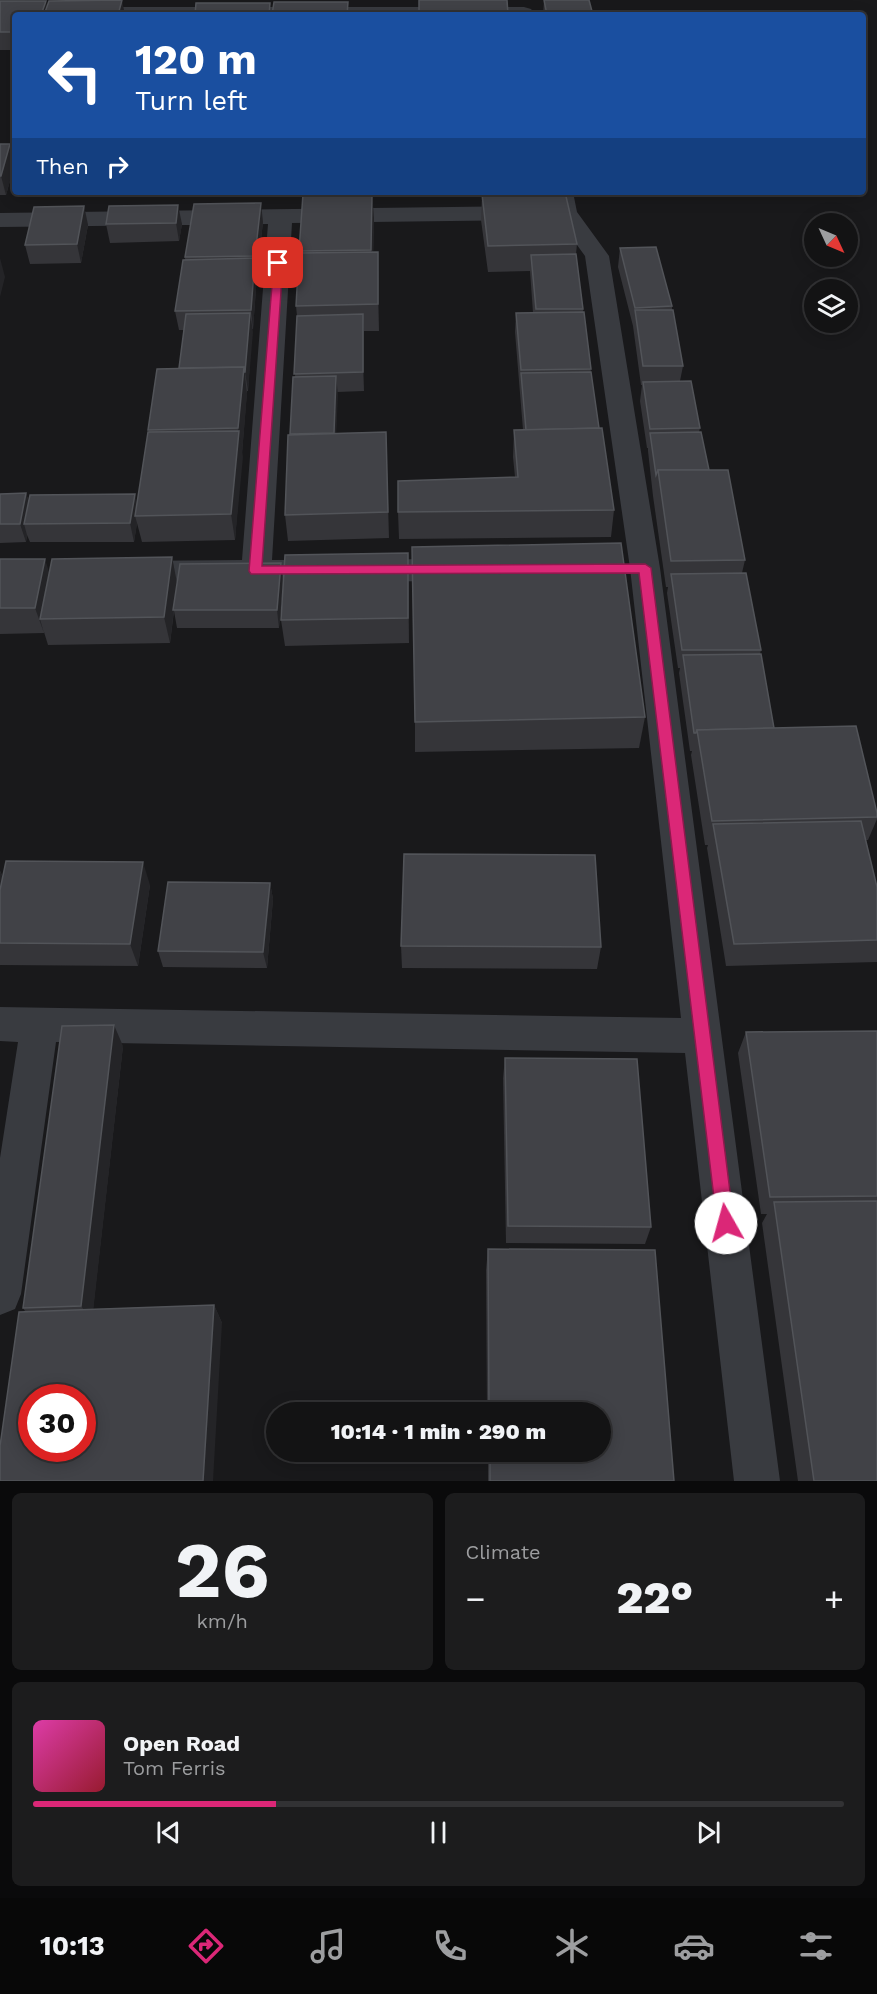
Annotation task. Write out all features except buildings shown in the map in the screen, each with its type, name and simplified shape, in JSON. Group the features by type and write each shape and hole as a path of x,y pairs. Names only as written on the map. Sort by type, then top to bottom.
{"street":[{"path":"131,12 523,9"},
{"path":"0,220 281,215 563,202 597,256 633,568 703,1036 757,1481"},
{"path":"255,571 281,215"},
{"path":"105,572 480,569"},
{"path":"0,1024 703,1036"},
{"path":"0,1294 40,1024"}],"route":[{"path":"278,263 255,571 645,568 726,1223"}]}
